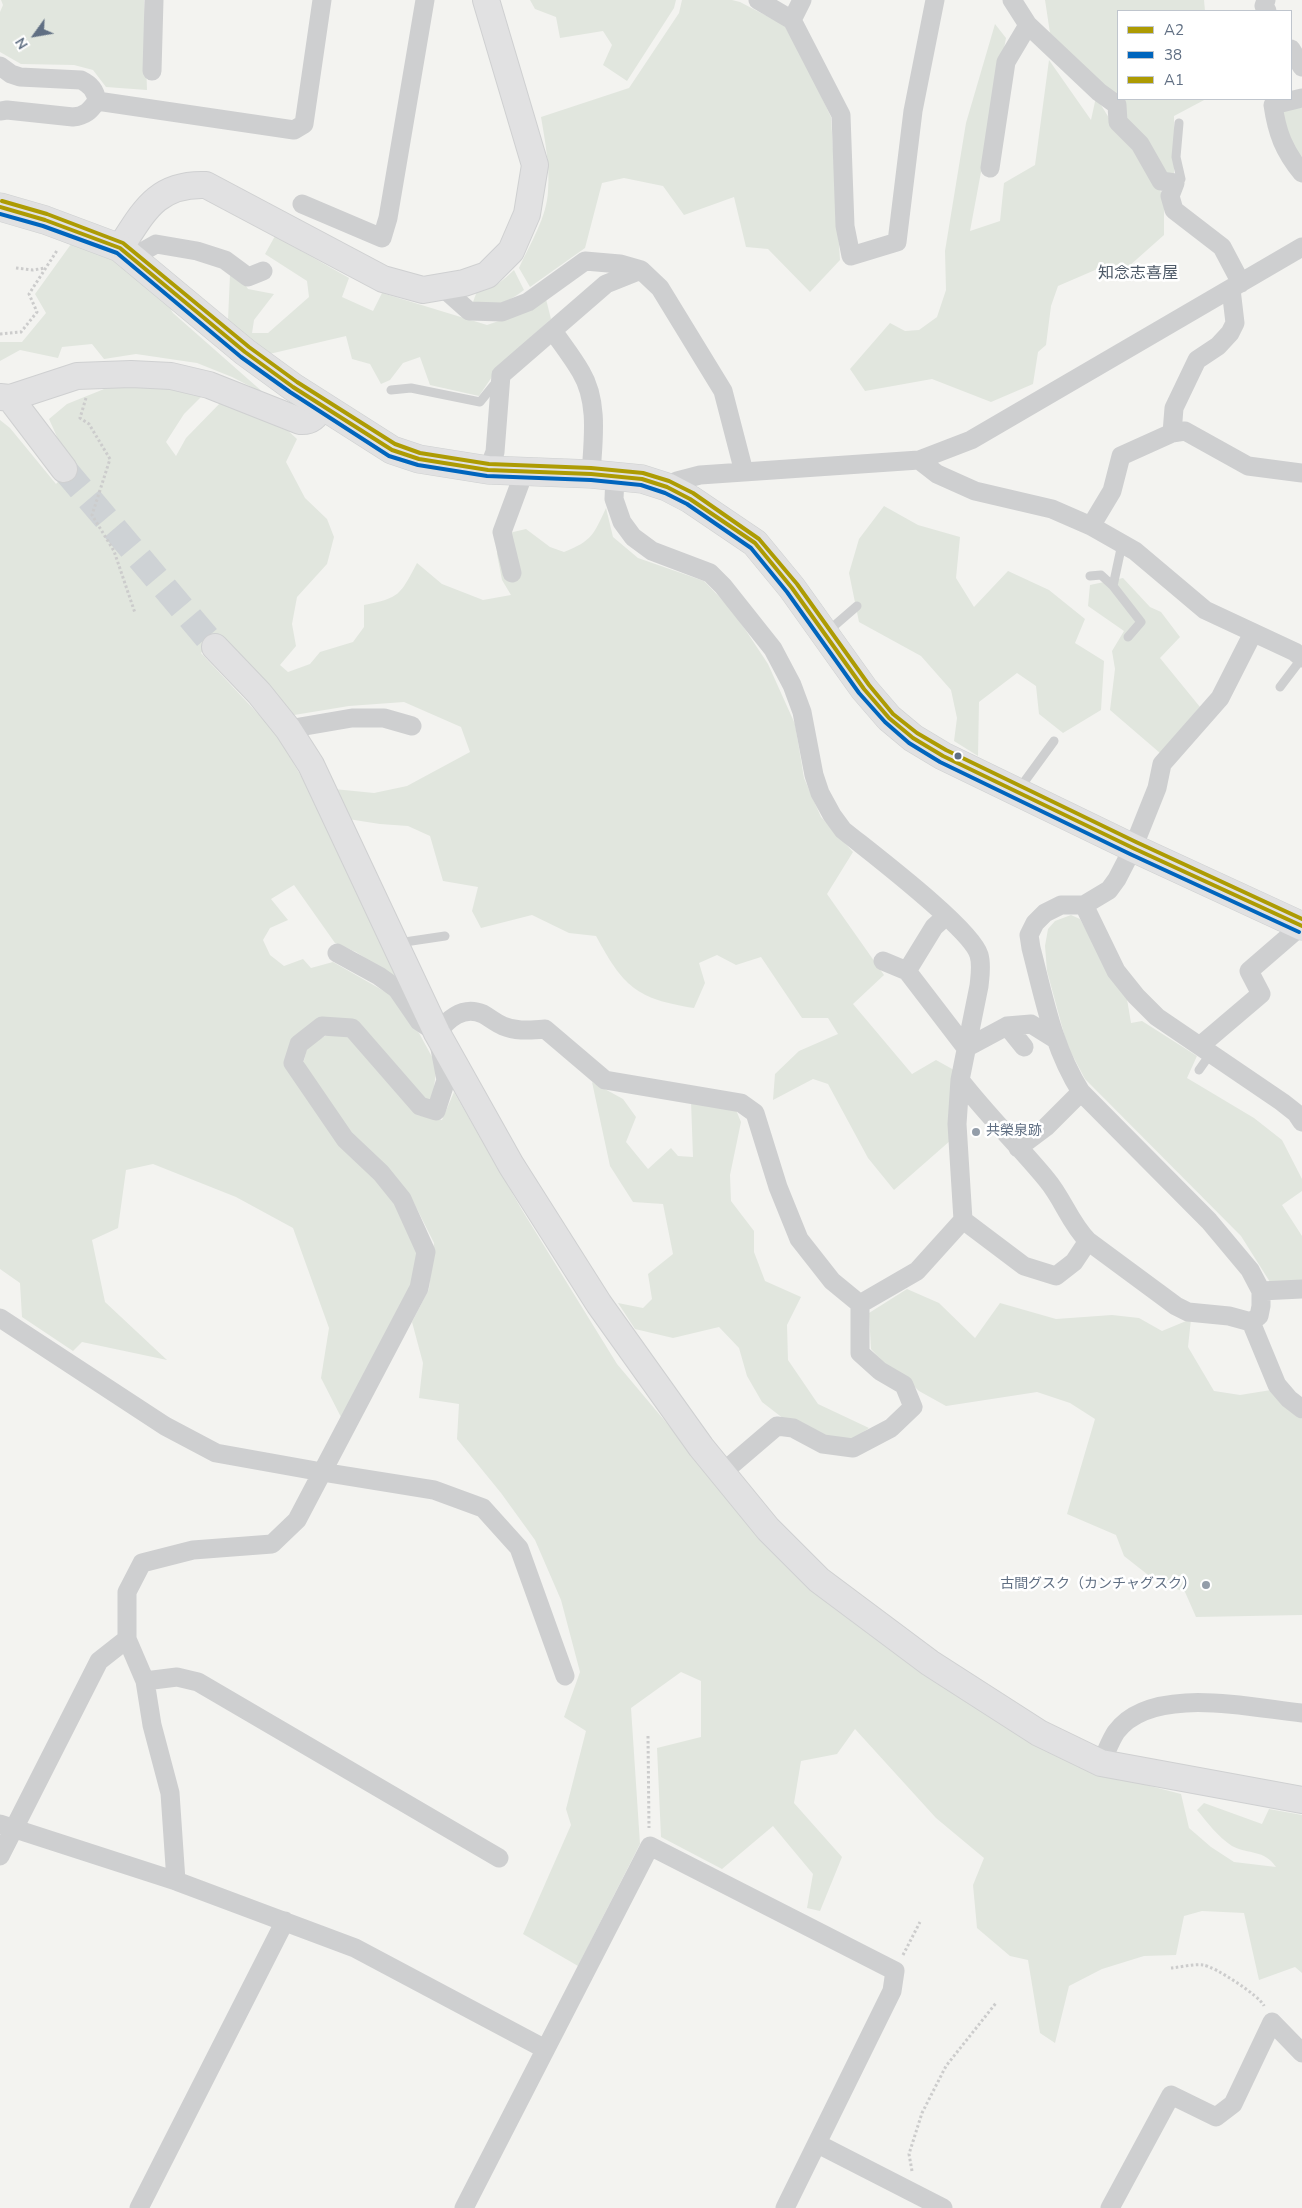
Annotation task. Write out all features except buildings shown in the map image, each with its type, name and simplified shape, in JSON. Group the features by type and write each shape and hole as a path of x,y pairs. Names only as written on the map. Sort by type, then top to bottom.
{"highway":[{"path":"0,208 70,229 126,252 245,352 322,407 392,450 419,459 488,470 525,470 603,475 642,479 667,487 710,511 755,544 792,588 864,689 889,718 901,728 943,756 1133,848 1302,926"}],"street":[{"path":"152,72 154,0"},
{"path":"97,101 294,130 304,124 322,0"},
{"path":"302,204 382,238 388,218 425,0"},
{"path":"126,252 141,215 154,201 171,189 188,184 206,185 383,279 423,290 464,283 487,275 511,251 527,214 535,165 486,0"},
{"path":"758,0 792,20 841,115 845,226 851,256 897,242 913,112 935,0"},
{"path":"792,20 802,0"},
{"path":"1012,0 1028,26 1099,92 1118,105 1118,122 1140,144 1161,182 1175,183 1170,196 1174,210 1222,247 1236,286 1235,324 1218,346 1198,360 1174,408 1172,432"},
{"path":"990,168 1006,62 1028,26"},
{"path":"1292,51 1302,67"},
{"path":"0,66 11,74 25,78 81,80 89,84 95,92 97,101 90,111 82,116 0,111"},
{"path":"1302,98 1274,104 1277,130 1290,158 1302,173"},
{"path":"126,252 156,244 197,251 225,260 248,277 263,271"},
{"path":"667,487 677,481 700,475 919,460 971,440 1302,247"},
{"path":"442,287 470,311 502,312 528,302 585,261 620,264 641,270 660,288 723,391 744,472"},
{"path":"488,470 495,452 502,375 606,284 641,270"},
{"path":"553,331 582,373 591,398 603,475 614,498 622,522 633,538 652,551 710,573 723,586 772,649 792,686 802,712 814,775 820,793 832,815 843,830 957,925 979,955 979,986 960,1080 957,1124 963,1220 917,1271 860,1304"},
{"path":"64,469 5,398 77,376 130,374 171,376 217,388 300,421 308,422 317,415 322,407"},
{"path":"1091,526 1112,491 1120,456 1172,432 1186,431 1248,466 1302,473"},
{"path":"919,460 936,474 975,491 1052,509 1091,526 1135,551 1205,610 1295,652 1302,658"},
{"path":"512,573 502,532 525,470"},
{"path":"1251,1322 1259,1316 1261,1291 1250,1270 1209,1221 1081,1092 1065,1067 1055,1039 1031,948 1030,935 1035,923 1046,913 1061,905 1084,905 1109,890 1133,848 1157,788 1162,764 1220,698 1253,633"},
{"path":"215,647 259,694 288,729 310,765 437,1033 511,1165 598,1304 701,1447 768,1529 819,1580 930,1663 1039,1733 1101,1763 1302,1800"},
{"path":"288,729 352,718 384,718 412,726"},
{"path":"1084,905 1116,971 1136,996 1157,1016 1282,1102 1296,1113 1302,1122"},
{"path":"907,971 934,927 946,916"},
{"path":"1206,1049 1261,994 1249,971 1302,926"},
{"path":"176,1881 170,1793 152,1725 146,1681 127,1639 127,1592 142,1563 193,1550 272,1544 297,1520 419,1288 426,1252 402,1200 381,1173 345,1139 293,1063 299,1044 322,1026 352,1028 420,1106 436,1111 446,1080 437,1033 419,1021 397,989 337,953"},
{"path":"883,960 907,971 966,1048"},
{"path":"437,1033 447,1021 461,1012 481,1013 503,1026 520,1031 545,1029 605,1080 741,1103 755,1113 778,1187 799,1239 832,1281 860,1304"},
{"path":"966,1048 1007,1026 1031,1024 1055,1039"},
{"path":"1007,1026 1024,1047"},
{"path":"960,1080 978,1104 1048,1181 1077,1230 1088,1241 1176,1306 1188,1312 1229,1316 1251,1322"},
{"path":"1018,1148 1046,1127 1081,1092"},
{"path":"963,1220 1024,1266 1056,1276 1074,1262 1088,1241"},
{"path":"1261,1291 1302,1290"},
{"path":"722,1472 777,1426 793,1428 823,1444 853,1448 890,1428 913,1407 904,1385 880,1371 860,1353 860,1304"},
{"path":"0,1318 166,1426 216,1453 434,1490 483,1508 519,1548 565,1676"},
{"path":"1251,1322 1277,1385 1288,1399 1302,1410"},
{"path":"0,1856 7,1827 99,1661 127,1639"},
{"path":"146,1681 177,1677 198,1682 499,1858"},
{"path":"1101,1763 1116,1732 1144,1710 1163,1704 1205,1702 1302,1714"},
{"path":"7,1827 176,1881 355,1948 545,2050"},
{"path":"464,2208 650,1846 895,1970 892,1991 786,2208"},
{"path":"139,2208 285,1921"},
{"path":"1110,2208 1171,2095 1216,2117 1233,2104 1272,2022 1302,2053"},
{"path":"818,2144 943,2208"}],"lane":[{"path":"1175,183 1182,178 1176,157 1179,123"},
{"path":"391,390 411,388 480,402 502,375"},
{"path":"1113,586 1122,544"},
{"path":"1090,576 1101,575 1113,586 1141,622 1128,637"},
{"path":"825,634 858,606"},
{"path":"1280,687 1302,658"},
{"path":"1017,791 1054,741"},
{"path":"396,944 445,936"},
{"path":"1199,1070 1206,1049"}],"path":[{"path":"0,334 21,332 37,312 30,294 70,229"},
{"path":"16,268 33,270 46,268"},
{"path":"92,376 80,418 89,424 110,459 92,515 114,551 135,613"},
{"path":"648,1736 650,1846"},
{"path":"895,1970 920,1922"},
{"path":"1172,1968 1204,1965 1236,1982 1262,2000 1272,2022"},
{"path":"916,2194 909,2154 922,2113 946,2066 996,2003"}],"shaded area":[{"path":"1,0 144,0 147,90 106,87 93,70 74,65 21,64 0,52 0,12 3,5"},
{"path":"530,0 676,0 674,8 627,81 603,65 612,45 603,31 560,38 556,17 535,9"},
{"path":"682,0 732,0 740,2 784,25 805,61 831,117 840,260 810,292 768,249 746,247 734,197 684,215 663,186 624,178 602,183 585,248 530,287 519,268 545,211 547,201 548,163 541,117 629,88 679,13"},
{"path":"1045,0 1204,0 1205,10 1117,10 1117,94 1101,85 1050,33"},
{"path":"995,24 1006,38 970,231 1000,221 1004,183 1035,165 1049,60 1091,120 1096,97 1109,118 1132,145 1164,197 1164,235 1128,267 1109,264 1058,286 1051,306 1046,345 1038,352 1033,384 991,402 932,379 865,391 850,369 890,323 905,331 919,330 937,317 946,290 945,251 966,123"},
{"path":"1124,100 1204,100 1174,116 1174,174 1164,174 1124,116"},
{"path":"1302,108 1302,159 1284,129 1283,109"},
{"path":"275,236 349,278 342,297 373,311 382,293 487,325 525,312 546,299 551,319 500,365 479,396 430,385 420,357 403,363 390,380 381,384 370,364 352,359 346,336 265,355 228,320 230,275 243,281 248,289 274,294 254,320 252,333 268,333 309,297 307,281 265,254"},
{"path":"74,240 100,249 160,292 173,313 265,394 232,377 197,363 136,354 104,359 92,344 62,347 58,358 20,350 0,361 0,342 22,342 46,313 35,294"},
{"path":"514,270 524,290 500,303 473,302 477,291 502,281"},
{"path":"173,382 203,395 184,414 166,442 176,456 186,438 224,399 285,428 297,439 286,462 305,498 327,519 334,537 327,564 297,597 292,624 296,646 280,665 288,672 310,664 320,652 353,642 364,627 364,605 385,600 398,593 407,582 417,563 442,584 483,600 511,595 502,580 496,536 526,529 550,547 564,552 581,544 591,536 606,508 613,537 638,558 704,581 733,611 768,664 795,724 804,778 821,817 853,852 827,894 884,975 853,1004 912,1074 936,1060 954,1070 951,1140 894,1190 868,1158 828,1084 813,1079 773,1100 775,1074 799,1051 838,1034 828,1018 802,1018 761,957 736,965 717,955 699,963 705,983 694,1008 658,1000 633,987 615,967 596,936 569,933 532,915 481,928 472,911 478,887 443,881 430,836 408,826 348,819 334,789 374,793 407,786 470,752 461,727 404,702 349,706 288,716 219,636 201,653 276,733 334,833 402,983 356,952 335,943 294,885 271,899 288,920 270,928 263,940 270,955 284,966 303,959 311,968 333,962 391,995 419,1033 437,1066 432,1101 424,1099 358,1022 321,1019 285,1061 397,1206 418,1253 413,1287 343,1421 321,1378 329,1328 293,1228 236,1197 153,1164 126,1170 118,1228 92,1240 105,1302 167,1360 82,1342 73,1351 22,1317 20,1283 0,1269 0,420 10,428 56,484 71,468 49,419 67,404 119,383"},
{"path":"884,506 918,525 960,537 956,578 974,607 1008,571 1049,590 1085,619 1075,643 1104,661 1101,710 1063,733 1039,714 1036,686 1017,673 979,702 978,756 954,741 957,718 951,690 921,656 859,622 849,573 859,539"},
{"path":"1123,578 1150,607 1161,612 1180,637 1160,658 1200,707 1160,753 1110,710 1115,669 1112,651 1124,631 1088,606 1090,585"},
{"path":"1071,915 1080,919 1114,981 1127,999 1131,1023 1142,1021 1197,1056 1187,1078 1254,1118 1282,1140 1302,1179 1302,1191 1282,1205 1302,1236 1302,1281 1270,1282 1241,1236 1085,1079 1067,1045 1047,971 1045,946 1048,929 1055,921"},
{"path":"327,1035 353,1035 417,1115 442,1120 454,1092 522,1210 617,1364 765,1540 835,1609 922,1674 1009,1728 1088,1770 1181,1794 1189,1828 1211,1847 1234,1862 1276,1867 1266,1857 1238,1849 1222,1838 1197,1810 1204,1803 1262,1824 1269,1809 1302,1815 1302,1973 1295,1967 1259,1980 1244,1913 1202,1911 1184,1916 1176,1955 1144,1956 1102,1969 1069,1986 1055,2043 1040,2033 1028,1960 1010,1956 977,1928 973,1885 984,1858 936,1818 855,1729 837,1754 801,1761 794,1803 842,1857 820,1911 807,1908 813,1874 773,1826 722,1869 661,1837 657,1748 701,1737 701,1681 681,1672 631,1708 640,1844 578,1966 523,1934 571,1825 566,1809 586,1731 564,1717 580,1672 561,1600 535,1540 501,1493 457,1439 459,1404 419,1398 423,1363 412,1322 429,1289 434,1243 412,1199 388,1168 351,1133 303,1064 308,1045"},
{"path":"592,1082 623,1099 636,1117 626,1142 648,1169 671,1148 678,1156 693,1157 691,1101 736,1110 741,1122 730,1175 731,1201 754,1231 754,1252 765,1281 801,1297 787,1325 788,1360 818,1404 869,1428 853,1440 826,1439 784,1419 762,1402 747,1376 739,1348 719,1327 673,1338 635,1329 618,1303 643,1308 652,1299 648,1274 673,1254 663,1204 633,1202 610,1166"},
{"path":"907,1289 939,1303 975,1338 1000,1303 1056,1319 1112,1315 1139,1318 1162,1331 1191,1319 1188,1347 1214,1391 1240,1395 1271,1390 1302,1419 1302,1615 1196,1617 1185,1592 1157,1582 1124,1556 1116,1535 1067,1514 1095,1419 1070,1403 1037,1392 946,1406 919,1391 898,1371 885,1364 871,1349 869,1313"}],"tunnel":[{"path":"64,469 215,647"}],"transit line":[{"name":"A1","path":"2,201 47,214 123,243 249,347 297,382 395,444 420,453 489,464 591,468 643,473 669,481 693,493 759,539 797,584 869,685 893,714 917,733 946,750 1136,842 1302,919"},
{"name":"A2","path":"0,207 45,220 120,248 245,352 293,387 392,450 419,459 488,470 591,474 642,479 667,487 690,499 755,543 792,588 864,689 889,718 913,738 943,756 1133,848 1302,926"},
{"name":"38","path":"0,214 43,226 117,253 241,357 290,392 389,456 418,465 487,476 591,480 641,485 665,493 687,504 751,548 787,592 859,693 885,722 909,743 940,762 1130,854 1299,932"}],"place":[{"name":"共榮泉跡","path":"976,1132"},
{"name":"古間グスク（カンチャグスク）","path":"1206,1585"}],"district":[{"name":"知念志喜屋","path":"1138,274"}]}
